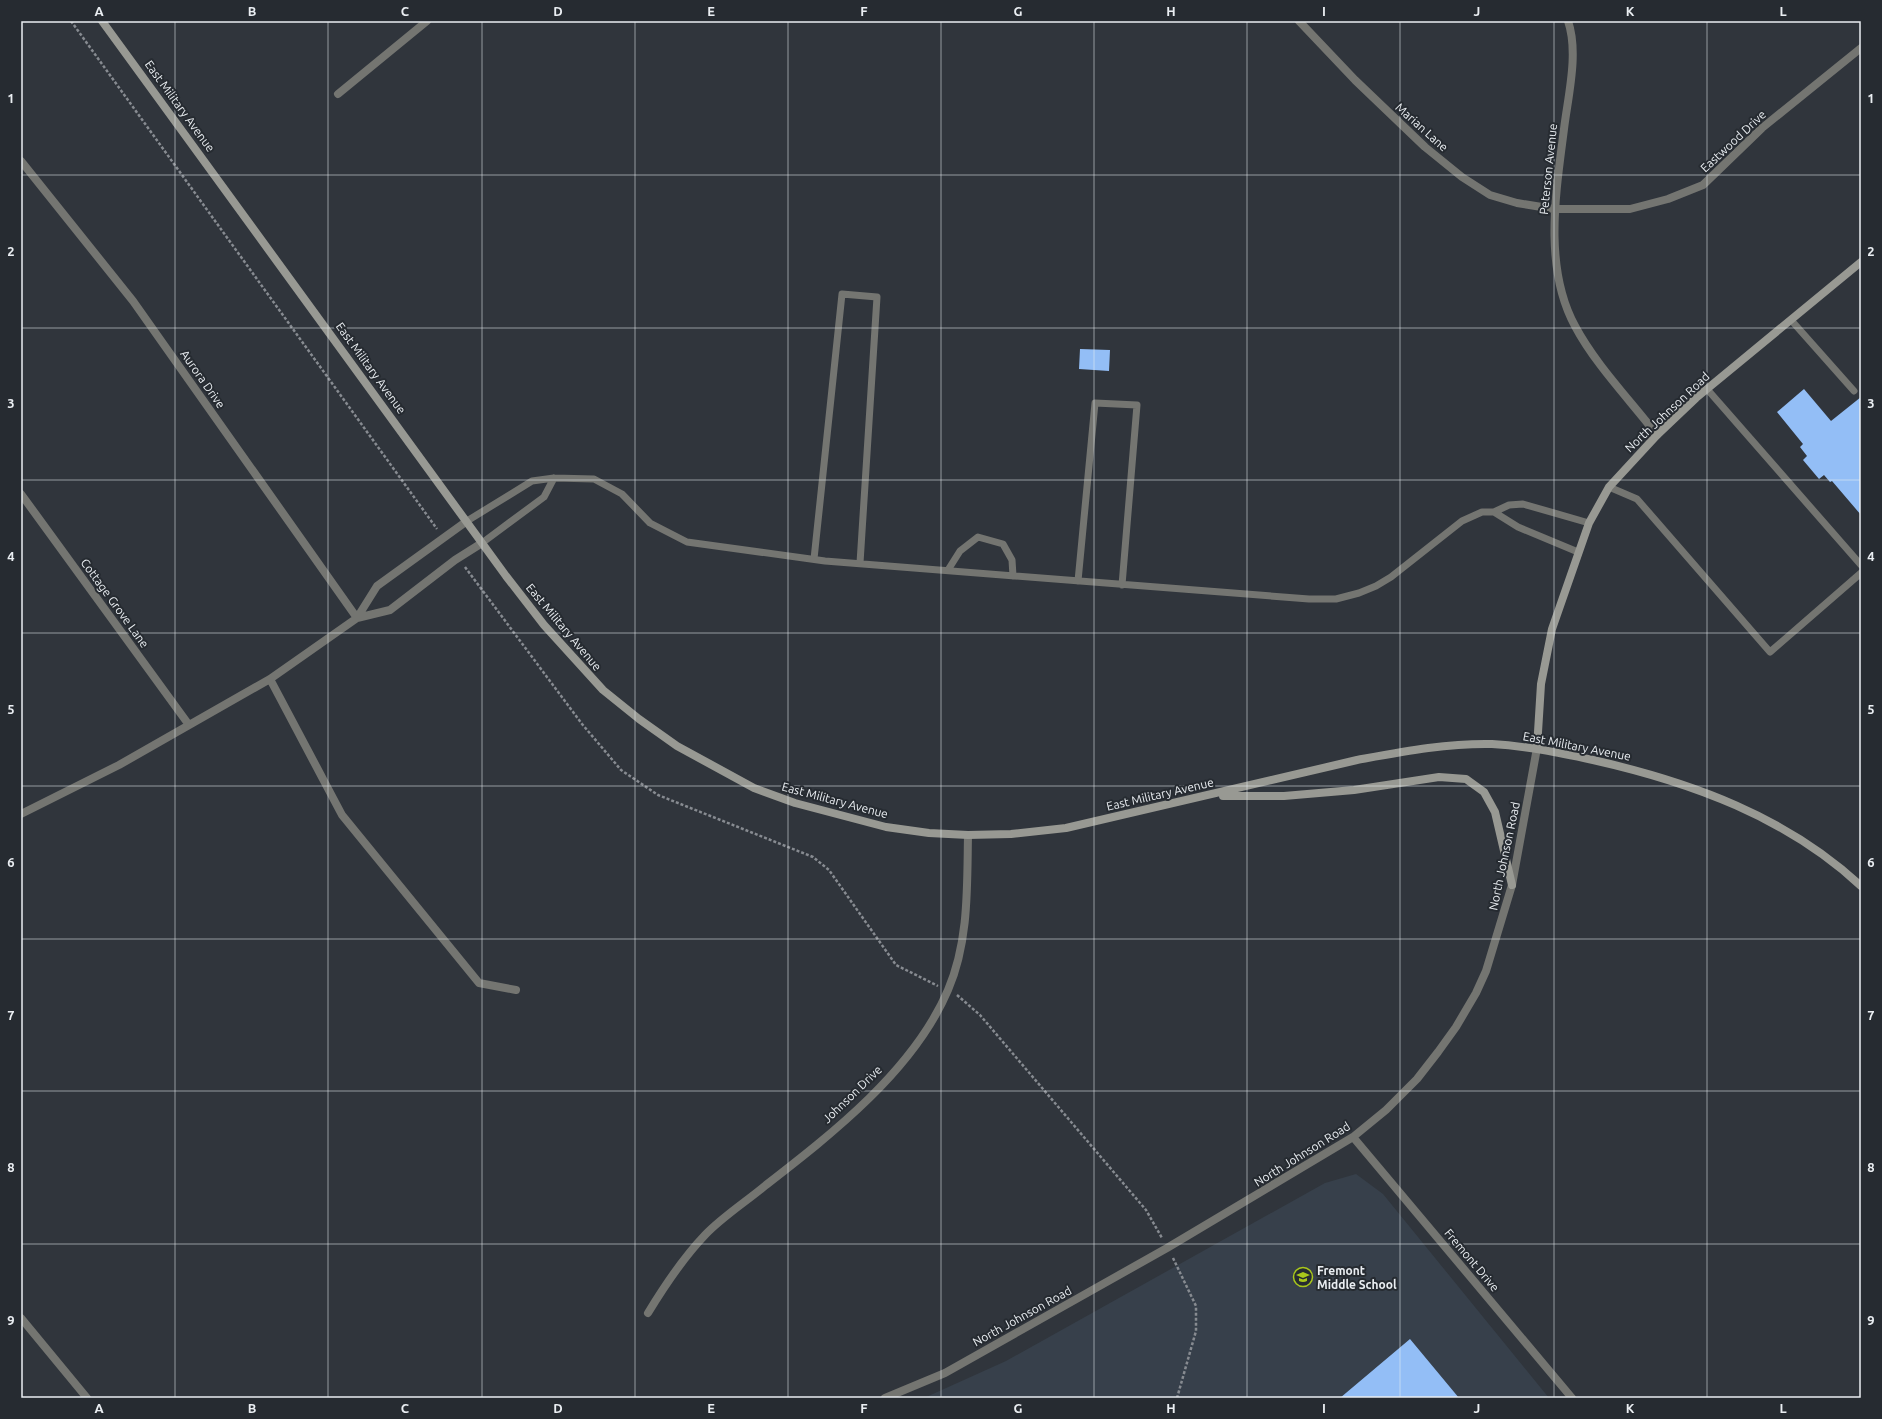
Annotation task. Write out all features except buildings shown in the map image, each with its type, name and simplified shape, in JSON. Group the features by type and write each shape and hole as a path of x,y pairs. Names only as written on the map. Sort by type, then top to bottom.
{"main road":[{"name":"East Military Avenue","path":"102,21 482,543 544,625 582,669 603,690 639,720 678,746 754,788 795,803 886,827 928,833 968,835 1012,834 1066,828 1210,796 1357,760 1402,751 1491,744 1537,748 1646,772 1758,814 1820,852 1861,886"},
{"name":"North Johnson Road","path":"1537,748 1541,684 1552,629 1589,523 1609,487 1657,434 1707,389 1861,262"},
{"path":"1210,796 1284,796 1354,790 1439,777 1466,779 1484,792 1495,812 1512,885"}],"street":[{"path":"338,94 428,21"},
{"name":"Marian Lane","path":"1299,21 1355,80 1425,146 1462,177 1490,194 1517,203 1554,209"},
{"name":"Peterson Avenue","path":"1568,21 1570,27 1572,64 1554,209 1556,252 1561,287 1574,325 1595,356 1657,434"},
{"name":"Eastwood Drive","path":"1554,209 1630,208 1668,199 1703,185 1762,128 1861,48"},
{"name":"Aurora Drive","path":"21,161 133,301 357,618"},
{"name":"Cottage Grove Lane","path":"21,494 189,725"},
{"path":"357,618 377,586 467,521"},
{"path":"21,814 119,765 270,679 357,618 390,610 455,560 482,543"},
{"path":"270,679 342,815 479,983 516,990"},
{"name":"North Johnson Road","path":"885,1398 945,1374 1167,1248 1353,1137 1386,1110 1417,1079 1456,1027 1476,993 1486,971 1512,885 1537,748"},
{"name":"Johnson Drive","path":"648,1313 668,1280 706,1234 808,1152 874,1093 919,1040 948,990 961,947 967,904 968,835"},
{"name":"Fremont Drive","path":"1353,1137 1572,1398"},
{"path":"21,1318 87,1398"}],"lane":[{"path":"814,559 842,294 877,297 860,563"},
{"path":"1791,320 1854,391"},
{"path":"1707,389 1861,565"},
{"path":"1078,581 1095,403 1137,405 1122,584"},
{"path":"482,543 544,497 554,478"},
{"path":"467,521 532,480 554,478 594,479 622,494 650,524 687,542 814,559 1309,599 1336,599 1359,593 1376,586 1462,521 1482,512 1494,512 1509,505 1523,504 1589,523"},
{"path":"1609,487 1637,499 1770,652 1861,573"},
{"path":"1494,512 1518,527 1578,552"},
{"path":"948,570 960,551 978,536 1003,544 1012,560 1013,576"}],"shaded area":[{"name":"Fremont Middle School","path":"1356,1174 1383,1194 1549,1398 924,1398 1006,1361 1325,1183"}],"place":[{"name":"Fremont Middle School","path":"1303,1277"}]}
